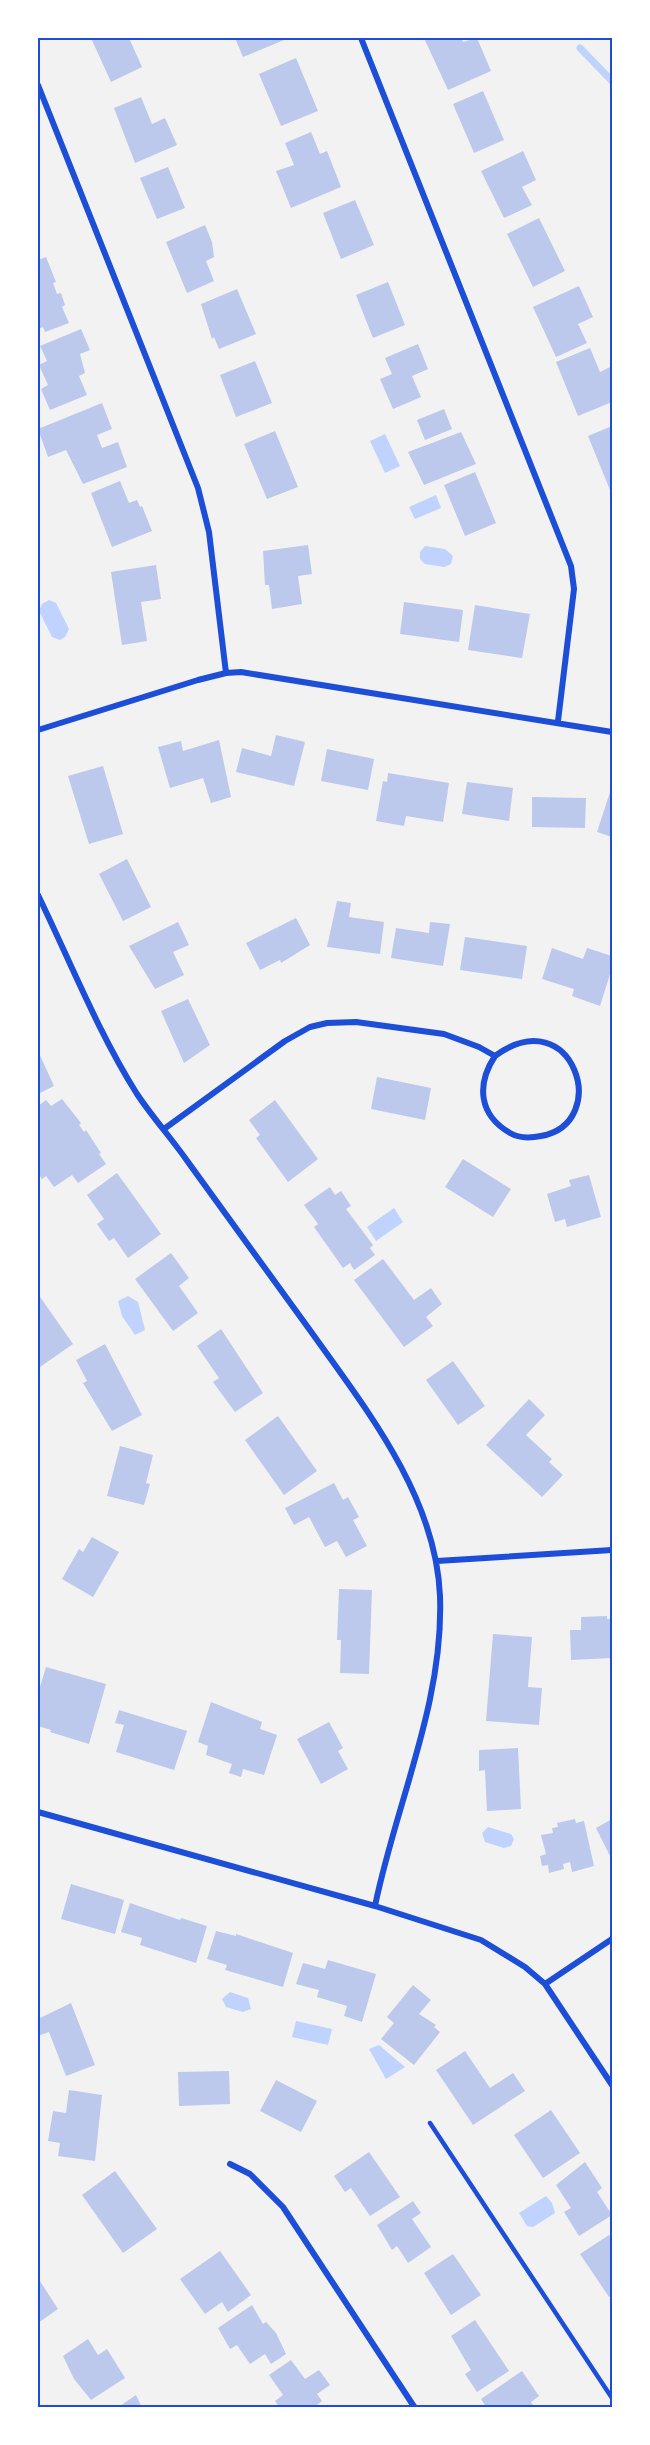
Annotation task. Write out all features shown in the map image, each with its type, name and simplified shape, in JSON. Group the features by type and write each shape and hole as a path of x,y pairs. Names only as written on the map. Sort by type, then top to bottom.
{"street":[{"path":"362,38 571,566 574,597 558,721"},
{"path":"38,85 198,488 209,532 226,673"},
{"path":"38,730 226,673 258,674 558,721 612,732"},
{"path":"38,895 127,1077 354,1392 393,1452 420,1512 437,1561 440,1631 431,1699 382,1870 375,1906"},
{"path":"164,1130 285,1041 310,1027 327,1023 356,1022 444,1034 479,1047 495,1056"},
{"path":"527,1040 544,1041 564,1054 578,1073 580,1090 576,1107 568,1122 548,1135 531,1138 514,1136 499,1127 484,1104 482,1087 485,1070 495,1056 510,1044 527,1040"},
{"path":"437,1561 612,1550"},
{"path":"38,1812 375,1906 481,1940 525,1967 545,1984 612,2085"},
{"path":"545,1984 612,1939"},
{"path":"230,2164 250,2175 283,2206 415,2408"}],"lane":[{"path":"430,2123 612,2398"}],"water":[{"path":"385,434 400,466 385,473 370,441"},
{"path":"436,495 441,508 415,519 409,507"},
{"path":"425,546 445,549 453,556 451,564 444,567 425,564 420,559 420,552"},
{"path":"49,600 56,603 69,629 65,637 60,640 52,637 39,611 42,604"},
{"path":"394,1208 403,1222 376,1241 367,1227"},
{"path":"128,1296 138,1302 145,1330 135,1335 122,1316 118,1301"},
{"path":"488,1827 511,1834 514,1839 511,1846 504,1848 485,1842 482,1833"},
{"path":"230,1992 248,1998 251,2009 243,2012 226,2007 222,1999"},
{"path":"296,2021 332,2029 328,2045 292,2037"},
{"path":"379,2045 405,2067 386,2079 369,2049"},
{"path":"546,2196 552,2203 555,2213 533,2227 527,2226 519,2213"}],"building":[{"path":"91,38 129,38 142,67 111,82"},
{"path":"235,38 289,38 243,57"},
{"path":"424,38 461,38 463,42 477,38 491,71 448,90"},
{"path":"296,58 318,111 281,126 259,74"},
{"path":"483,91 504,140 474,153 453,104"},
{"path":"141,97 152,124 165,118 177,145 135,163 114,108"},
{"path":"311,132 320,154 327,151 341,187 291,208 276,171 294,165 285,143"},
{"path":"523,151 536,180 522,187 532,205 504,218 481,171"},
{"path":"168,167 185,208 157,219 140,178"},
{"path":"355,200 374,245 341,259 323,213"},
{"path":"539,218 565,271 533,287 507,234"},
{"path":"205,225 212,242 214,257 206,261 214,281 187,293 166,242"},
{"path":"46,257 56,282 53,283 57,294 61,293 65,305 62,307 69,323 45,332 43,327 38,329 38,260"},
{"path":"388,282 405,325 373,338 356,295"},
{"path":"579,286 593,317 578,324 587,343 556,357 533,307"},
{"path":"237,289 256,334 219,349 214,337 212,339 201,304"},
{"path":"81,329 90,350 80,354 85,373 79,376 87,395 50,410 41,389 48,385 39,365 47,361 40,346"},
{"path":"418,344 428,369 412,376 421,397 393,409 380,379 392,374 385,358"},
{"path":"590,348 600,372 612,366 612,402 578,416 556,362"},
{"path":"255,361 272,403 236,417 220,375"},
{"path":"102,403 112,429 97,435 102,448 118,442 127,467 83,484 66,450 48,457 38,429"},
{"path":"444,409 452,429 425,440 417,420"},
{"path":"612,426 612,489 610,490 588,436"},
{"path":"275,431 298,487 267,499 244,444"},
{"path":"461,432 476,464 424,485 408,452"},
{"path":"475,472 496,523 465,536 444,485"},
{"path":"120,481 129,503 137,500 140,507 142,506 152,531 112,547 91,493"},
{"path":"308,545 312,574 298,576 302,604 272,609 269,585 265,585 263,551"},
{"path":"156,565 161,599 141,602 147,641 122,645 111,572"},
{"path":"404,602 463,610 459,642 400,634"},
{"path":"475,605 530,614 522,658 468,650"},
{"path":"276,735 305,742 294,786 236,772 242,748 271,756"},
{"path":"219,740 231,797 211,803 203,778 170,788 158,747 181,741 183,751"},
{"path":"327,749 374,759 368,790 321,781"},
{"path":"103,766 123,834 89,844 68,776"},
{"path":"388,773 449,783 443,822 406,816 404,826 376,821 383,781 387,782"},
{"path":"467,782 513,788 509,821 462,814"},
{"path":"612,786 612,837 597,832"},
{"path":"532,797 586,798 585,828 532,827"},
{"path":"127,859 151,907 123,921 99,874"},
{"path":"337,901 351,903 349,917 384,922 380,954 327,947"},
{"path":"296,918 310,945 281,963 280,960 260,970 246,943"},
{"path":"178,922 189,945 173,952 184,975 155,989 129,946"},
{"path":"430,922 450,924 443,966 391,958 396,928 429,933"},
{"path":"465,937 527,946 522,979 460,970"},
{"path":"552,948 583,959 587,948 612,956 612,968 600,1006 572,996 574,989 542,979"},
{"path":"188,999 210,1045 184,1063 161,1011"},
{"path":"38,1051 54,1086 38,1094"},
{"path":"377,1077 431,1088 425,1120 371,1109"},
{"path":"62,1099 81,1123 79,1125 84,1132 86,1130 106,1164 78,1183 72,1175 54,1187 46,1176 42,1179 38,1173 38,1106 46,1100 51,1106"},
{"path":"275,1100 318,1159 288,1182 256,1138 260,1135 249,1120"},
{"path":"463,1159 511,1189 493,1217 445,1187"},
{"path":"117,1173 161,1234 128,1258 114,1238 109,1241 97,1224 104,1219 87,1195"},
{"path":"589,1175 601,1217 567,1227 565,1219 555,1222 547,1194 571,1186 569,1180"},
{"path":"330,1187 335,1195 341,1191 351,1206 346,1209 373,1245 370,1248 375,1255 354,1270 350,1263 343,1268 314,1227 318,1224 304,1205"},
{"path":"171,1253 189,1278 179,1286 198,1313 173,1331 135,1279"},
{"path":"383,1259 414,1300 431,1288 442,1304 426,1317 433,1326 404,1347 354,1280"},
{"path":"38,1294 73,1344 40,1367 38,1363"},
{"path":"221,1329 263,1393 235,1412 213,1382 219,1378 197,1346"},
{"path":"105,1344 142,1415 112,1431 83,1383 87,1381 76,1360"},
{"path":"453,1361 485,1406 458,1425 426,1380"},
{"path":"529,1399 545,1415 526,1435 552,1459 549,1462 563,1475 542,1497 486,1445"},
{"path":"278,1416 317,1471 284,1495 245,1440"},
{"path":"120,1446 153,1455 146,1483 150,1484 144,1505 107,1496"},
{"path":"334,1483 343,1500 348,1497 359,1517 353,1520 367,1546 346,1557 337,1541 325,1547 309,1517 294,1525 285,1508"},
{"path":"92,1537 119,1552 93,1597 62,1579 79,1549 83,1552"},
{"path":"339,1589 372,1590 369,1674 340,1673 341,1640 337,1640"},
{"path":"607,1616 607,1619 612,1619 612,1658 571,1660 570,1630 581,1630 581,1617"},
{"path":"493,1634 532,1637 528,1687 542,1688 539,1725 486,1721"},
{"path":"46,1667 106,1684 89,1744 38,1726 38,1686 40,1687"},
{"path":"211,1702 262,1722 260,1729 277,1735 264,1775 243,1769 241,1777 229,1773 232,1764 206,1755 208,1746 198,1742"},
{"path":"119,1710 187,1731 174,1770 116,1752 124,1725 115,1723"},
{"path":"329,1722 343,1748 338,1751 348,1769 321,1784 297,1739"},
{"path":"518,1748 521,1809 487,1811 485,1770 479,1771 479,1750"},
{"path":"575,1819 576,1823 584,1821 594,1866 572,1872 570,1862 563,1864 564,1869 549,1873 548,1865 542,1866 540,1856 546,1854 541,1835 553,1833 552,1828 558,1827 557,1823"},
{"path":"612,1819 612,1860 596,1828"},
{"path":"71,1884 124,1900 115,1934 61,1919"},
{"path":"130,1903 180,1920 181,1918 207,1926 196,1963 140,1945 142,1938 121,1932"},
{"path":"216,1931 236,1936 236,1934 293,1953 283,1987 225,1970 227,1965 207,1959"},
{"path":"328,1960 376,1974 362,2022 344,2016 347,2006 317,1997 319,1990 296,1984 303,1963 325,1969"},
{"path":"413,1985 431,2000 419,2014 436,2025 434,2027 440,2032 414,2065 381,2039 394,2023 387,2017"},
{"path":"71,2003 95,2065 66,2076 49,2032 38,2036 38,2019"},
{"path":"465,2051 490,2088 513,2073 525,2091 473,2125 436,2070"},
{"path":"229,2071 230,2104 179,2106 178,2072"},
{"path":"276,2080 317,2101 301,2132 260,2111"},
{"path":"69,2090 102,2095 95,2161 58,2156 60,2143 48,2141 53,2111 66,2113"},
{"path":"551,2110 580,2153 543,2178 514,2135"},
{"path":"369,2152 400,2197 370,2216 351,2188 345,2192 334,2176"},
{"path":"585,2162 602,2188 597,2192 612,2215 579,2236 564,2212 571,2208 556,2185"},
{"path":"115,2171 157,2229 123,2253 82,2195"},
{"path":"413,2201 421,2213 412,2219 431,2247 408,2263 397,2246 392,2250 377,2225"},
{"path":"609,2235 612,2240 612,2295 609,2297 580,2254"},
{"path":"220,2251 251,2295 228,2312 222,2302 205,2314 180,2279"},
{"path":"453,2254 481,2295 451,2315 424,2273"},
{"path":"38,2278 58,2309 38,2323"},
{"path":"252,2305 263,2324 266,2322 276,2333 286,2354 271,2364 265,2354 250,2364 237,2345 230,2349 218,2328"},
{"path":"475,2320 509,2371 477,2392 465,2374 471,2370 451,2336"},
{"path":"88,2339 98,2355 107,2349 125,2378 91,2400 74,2379 63,2356"},
{"path":"291,2360 305,2379 319,2370 330,2385 317,2394 322,2401 313,2408 280,2408 275,2401 283,2395 269,2375"},
{"path":"522,2371 539,2396 531,2402 535,2408 487,2408 481,2399"},
{"path":"136,2395 142,2408 117,2408"}],"waterway":[{"path":"580,48 612,81"}]}
